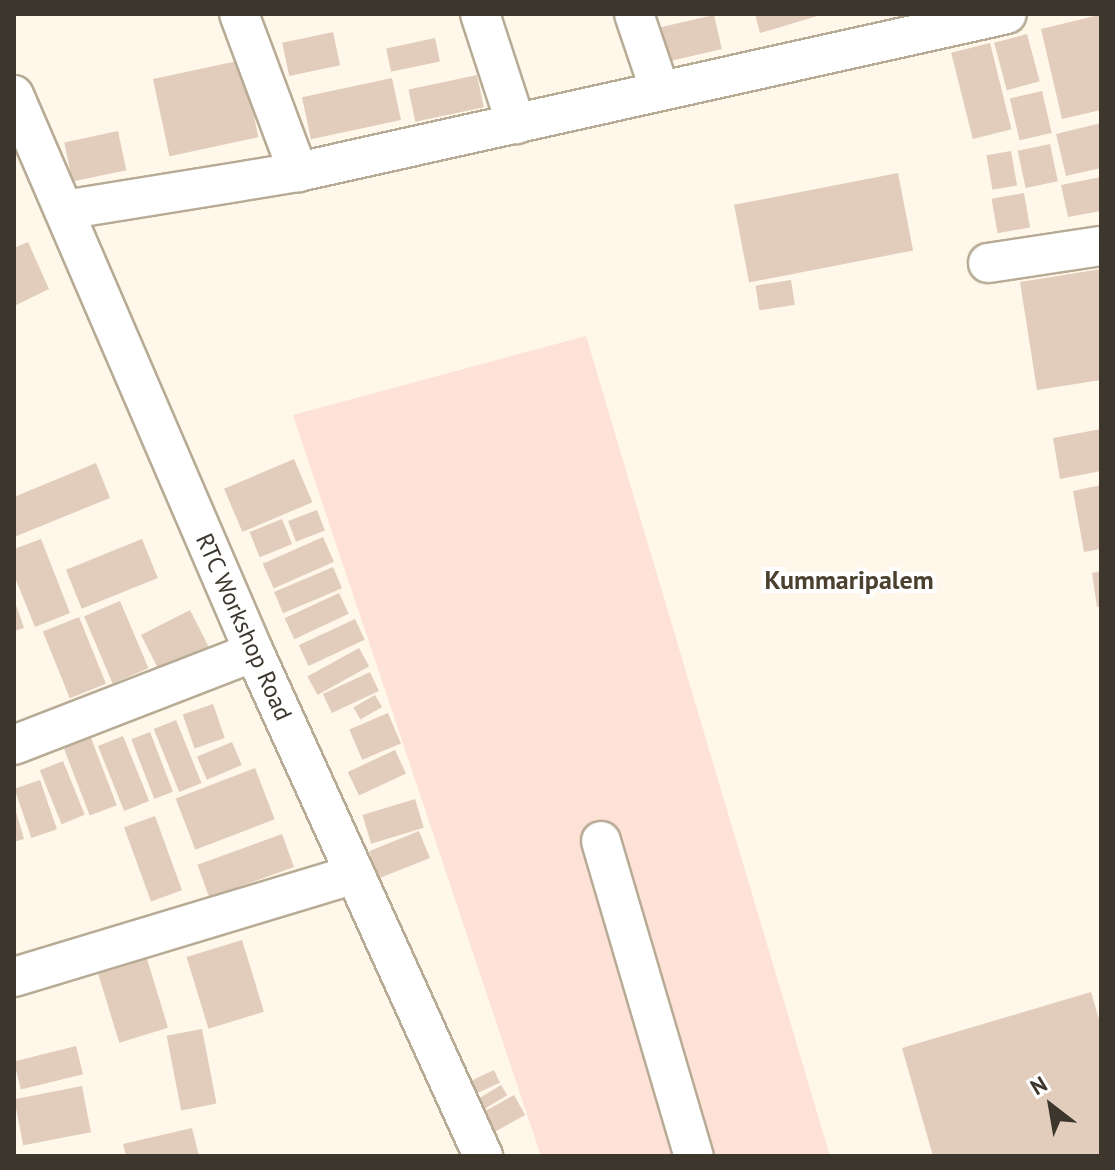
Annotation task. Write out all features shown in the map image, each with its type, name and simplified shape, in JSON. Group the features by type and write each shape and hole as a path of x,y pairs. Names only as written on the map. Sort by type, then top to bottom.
{"street":[{"path":"239,14 298,172"},
{"path":"480,14 516,124"},
{"path":"634,14 659,88"},
{"path":"64,210 298,172 516,124 870,29 1007,14"},
{"name":"RTC Workshop Road","path":"14,95 254,652 483,1156"},
{"path":"988,263 1101,246"},
{"path":"14,745 254,652"},
{"path":"601,841 694,1156"},
{"path":"14,977 355,874"}],"shaded area":[{"path":"586,336 830,1156 541,1156 293,415"}],"building":[{"path":"755,14 821,14 821,15 760,33"},
{"path":"714,15 722,49 668,61 660,27"},
{"path":"1099,15 1101,110 1062,119 1041,29"},
{"path":"333,32 340,65 289,76 282,43"},
{"path":"1027,34 1040,81 1007,90 994,43"},
{"path":"435,38 440,61 391,72 386,48"},
{"path":"990,43 1012,129 973,139 951,53"},
{"path":"242,60 258,137 169,156 153,79"},
{"path":"477,75 484,107 415,122 409,90"},
{"path":"392,78 401,120 311,139 302,97"},
{"path":"1042,91 1052,133 1020,140 1010,98"},
{"path":"1101,123 1101,168 1066,176 1056,134"},
{"path":"118,131 126,170 73,182 64,142"},
{"path":"1050,144 1058,181 1026,188 1018,151"},
{"path":"1011,151 1017,185 992,190 986,155"},
{"path":"898,173 913,251 749,282 734,205"},
{"path":"1101,177 1101,211 1068,217 1061,185"},
{"path":"1024,193 1030,227 998,233 992,199"},
{"path":"28,242 49,289 14,306 14,248"},
{"path":"1101,269 1101,380 1037,390 1020,282"},
{"path":"791,280 795,305 759,310 755,286"},
{"path":"1101,429 1101,471 1060,479 1053,438"},
{"path":"294,459 312,502 242,532 224,489"},
{"path":"96,463 110,498 14,537 14,497"},
{"path":"1101,485 1101,549 1084,552 1073,491"},
{"path":"317,510 325,531 296,542 288,521"},
{"path":"282,519 292,544 260,557 250,532"},
{"path":"323,537 334,562 274,589 263,564"},
{"path":"41,539 70,613 35,627 14,575 14,549"},
{"path":"142,539 158,578 82,609 66,570"},
{"path":"333,567 342,588 283,613 274,592"},
{"path":"1101,571 1101,606 1097,607 1092,573"},
{"path":"339,593 349,614 294,639 285,618"},
{"path":"14,599 24,628 14,631"},
{"path":"120,601 149,668 113,683 84,616"},
{"path":"190,610 209,647 160,672 141,635"},
{"path":"79,617 106,684 70,698 43,632"},
{"path":"355,619 365,640 309,666 299,645"},
{"path":"359,648 369,666 318,695 307,677"},
{"path":"370,672 379,691 332,713 323,694"},
{"path":"375,695 382,707 360,720 353,708"},
{"path":"213,704 225,738 194,748 183,714"},
{"path":"388,713 401,743 362,760 349,729"},
{"path":"176,720 201,783 179,792 154,729"},
{"path":"150,732 173,792 154,799 131,739"},
{"path":"123,736 149,801 124,811 98,746"},
{"path":"91,738 117,805 90,816 64,748"},
{"path":"232,742 242,765 207,780 197,757"},
{"path":"395,750 406,774 359,796 348,772"},
{"path":"63,761 85,815 62,824 40,770"},
{"path":"255,768 275,819 195,850 176,798"},
{"path":"40,780 57,829 31,838 14,789"},
{"path":"415,799 424,828 371,844 362,815"},
{"path":"14,805 24,839 14,842"},
{"path":"155,816 182,890 151,902 124,827"},
{"path":"419,831 430,858 380,878 369,851"},
{"path":"282,834 294,867 209,898 197,865"},
{"path":"242,940 264,1012 208,1029 187,957"},
{"path":"147,959 168,1028 119,1043 98,974"},
{"path":"1091,992 1101,1026 1101,1156 933,1156 902,1048"},
{"path":"202,1029 217,1104 181,1110 167,1036"},
{"path":"76,1046 83,1074 21,1090 14,1061"},
{"path":"494,1070 500,1083 473,1095 467,1083"},
{"path":"501,1085 507,1095 482,1110 476,1100"},
{"path":"82,1086 91,1132 23,1145 14,1099"},
{"path":"514,1095 525,1115 495,1132 484,1111"},
{"path":"192,1128 199,1156 126,1156 123,1144"}],"district":[{"name":"Kummaripalem","path":"849,580"}]}
